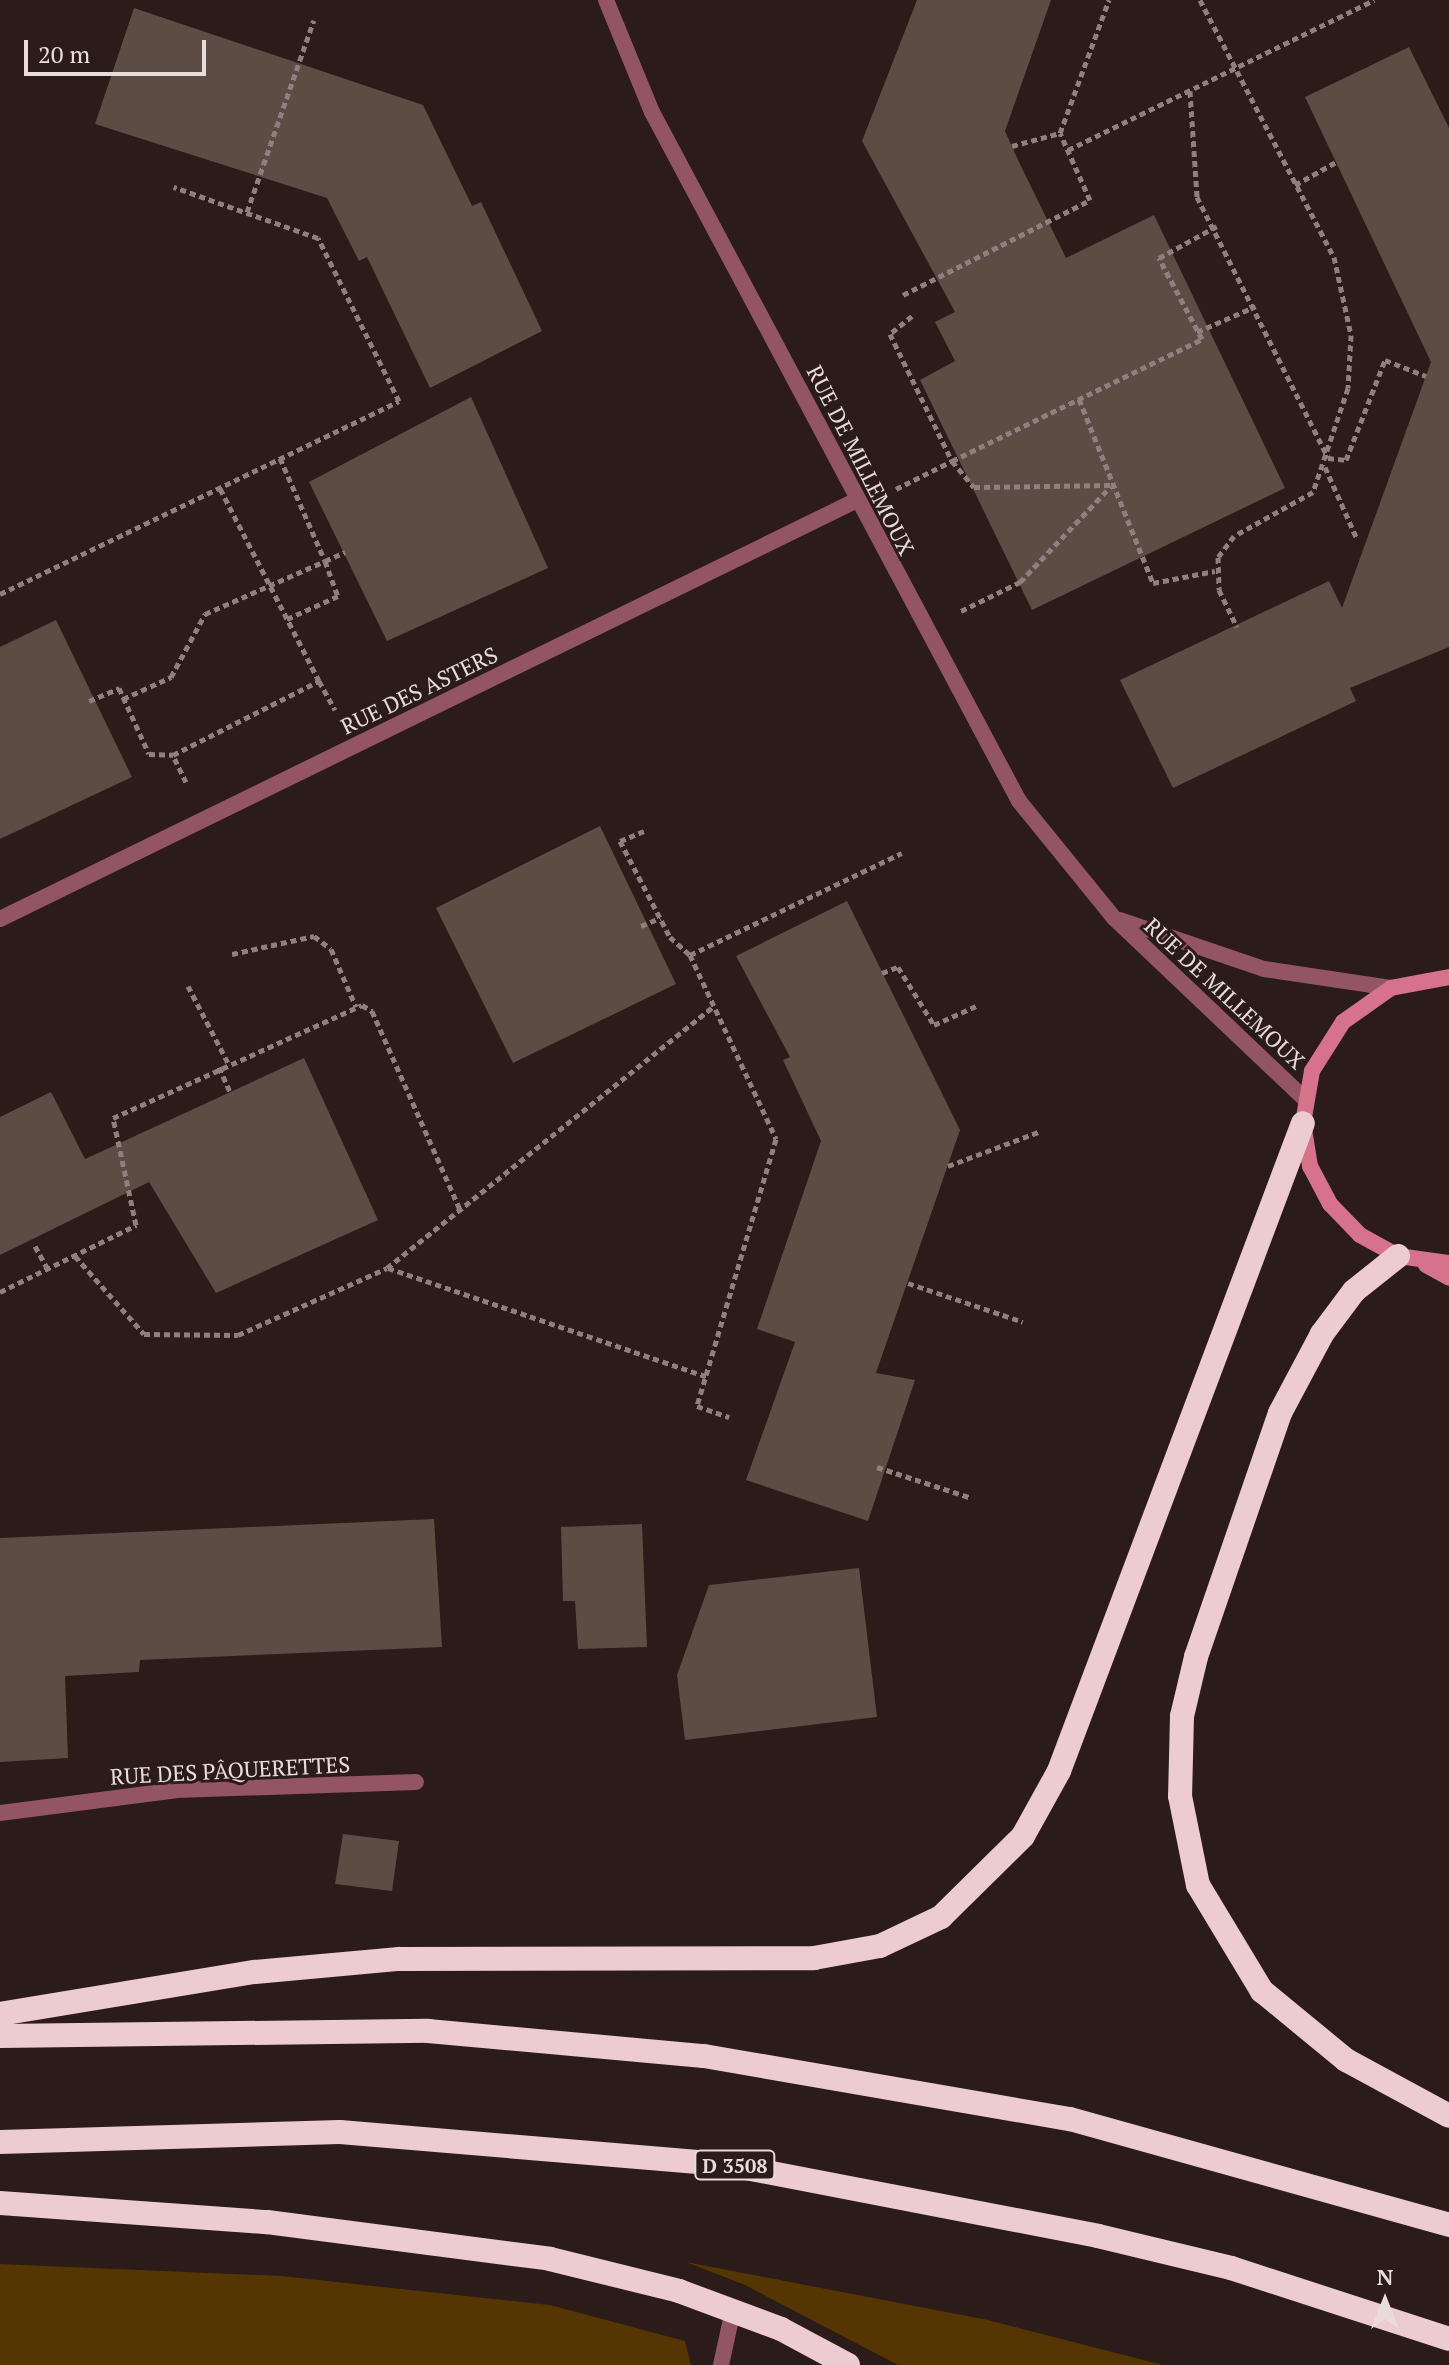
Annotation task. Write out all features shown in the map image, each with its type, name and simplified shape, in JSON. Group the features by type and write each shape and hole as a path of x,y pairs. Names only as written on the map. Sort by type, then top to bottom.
{"highway":[{"path":"0,2014 255,1972 399,1959 814,1958 880,1946 941,1917 1023,1836 1059,1771 1304,1111"},
{"path":"1409,1259 1354,1291 1322,1334 1280,1413 1196,1657 1182,1716 1180,1796 1198,1885 1262,1991 1346,2060 1449,2116"},
{"path":"0,2036 428,2031 704,2056 1070,2119 1449,2225"},
{"name":"D 3508","path":"0,2142 340,2132 725,2164 1098,2236 1231,2268 1449,2339"},
{"path":"0,2203 267,2222 460,2245 612,2271 733,2310 848,2365"}],"street":[{"name":"RUE DE MILLEMOUX","path":"606,0 652,112 1003,774 1114,918 1304,1111"},
{"name":"RUE DES ASTERS","path":"0,919 857,500"},
{"name":"RUE DE MILLEMOUX","path":"1114,918 1264,969 1391,988"},
{"path":"1449,977 1391,988 1343,1022 1325,1044 1304,1111 1310,1166 1330,1204 1360,1235 1449,1278"},
{"path":"1409,1259 1449,1263"},
{"name":"RUE DES PÂQUERETTES","path":"0,1813 176,1790 416,1782"},
{"path":"721,2365 733,2310"}],"path":[{"path":"903,295 1087,203 1060,133 1109,0"},
{"path":"1200,0 1232,69 1341,275 1351,335 1348,388 1324,466 1302,502 1224,544 1215,571 1237,627"},
{"path":"1068,150 1374,0"},
{"path":"247,212 314,20"},
{"path":"1190,91 1197,197 1217,226 1328,458"},
{"path":"1012,146 1060,133"},
{"path":"1295,185 1336,162"},
{"path":"0,594 399,401 318,238 174,187"},
{"path":"921,477 1202,339 1159,258 1217,226"},
{"path":"1197,332 1256,306"},
{"path":"912,316 890,334 952,461 974,487 1111,485"},
{"path":"1328,458 1346,460 1385,360 1426,376"},
{"path":"1079,399 1111,485 1153,583 1215,571"},
{"path":"280,458 338,596 287,619"},
{"path":"1324,466 1357,539"},
{"path":"974,604 1020,582 1111,485"},
{"path":"220,488 339,717"},
{"path":"123,699 171,677 205,614 345,552"},
{"path":"89,701 119,688 149,754 173,755 319,681"},
{"path":"173,755 204,819"},
{"path":"644,831 620,841 660,918 690,955 776,1139 697,1406 729,1417"},
{"path":"690,955 902,853"},
{"path":"641,926 660,918"},
{"path":"232,954 314,936 331,949 356,1007"},
{"path":"882,973 898,967 934,1025 978,1005"},
{"path":"188,986 228,1063"},
{"path":"75,1256 144,1334 238,1335 387,1268 714,1006"},
{"path":"0,1292 136,1225 113,1118 356,1007 372,1011 460,1210"},
{"path":"219,1067 231,1094"},
{"path":"948,1166 1041,1131"},
{"path":"35,1246 48,1269"},
{"path":"387,1268 706,1376"},
{"path":"908,1283 1023,1322"},
{"path":"877,1467 969,1497"}],"shaded area":[{"path":"686,2262 988,2320 1163,2365 898,2365 745,2285"},
{"path":"0,2264 281,2276 550,2305 685,2341 691,2365 0,2365"}],"building":[{"path":"917,0 1051,0 1005,131 1018,160 1066,258 1154,215 1285,488 1032,610 920,380 955,361 935,322 955,312 862,141"},
{"path":"134,8 423,105 472,206 481,202 542,331 430,388 367,257 359,261 327,198 95,124"},
{"path":"1409,47 1449,128 1449,647 1350,688 1356,701 1173,788 1120,680 1329,581 1342,608 1431,362 1305,97"},
{"path":"471,397 548,568 387,641 309,482"},
{"path":"56,620 132,777 0,839 0,647"},
{"path":"600,826 676,984 513,1063 436,908"},
{"path":"847,901 960,1130 876,1373 915,1380 868,1521 746,1480 795,1342 757,1329 821,1141 783,1060 790,1057 736,956"},
{"path":"304,1058 378,1220 216,1293 149,1182 0,1255 0,1117 51,1092 85,1159"},
{"path":"434,1519 442,1647 140,1660 139,1672 65,1676 68,1758 0,1762 0,1538"},
{"path":"642,1524 647,1647 578,1649 575,1601 563,1601 561,1527"},
{"path":"859,1568 877,1717 685,1740 677,1675 709,1585"},
{"path":"343,1834 399,1841 392,1891 335,1884"}]}
